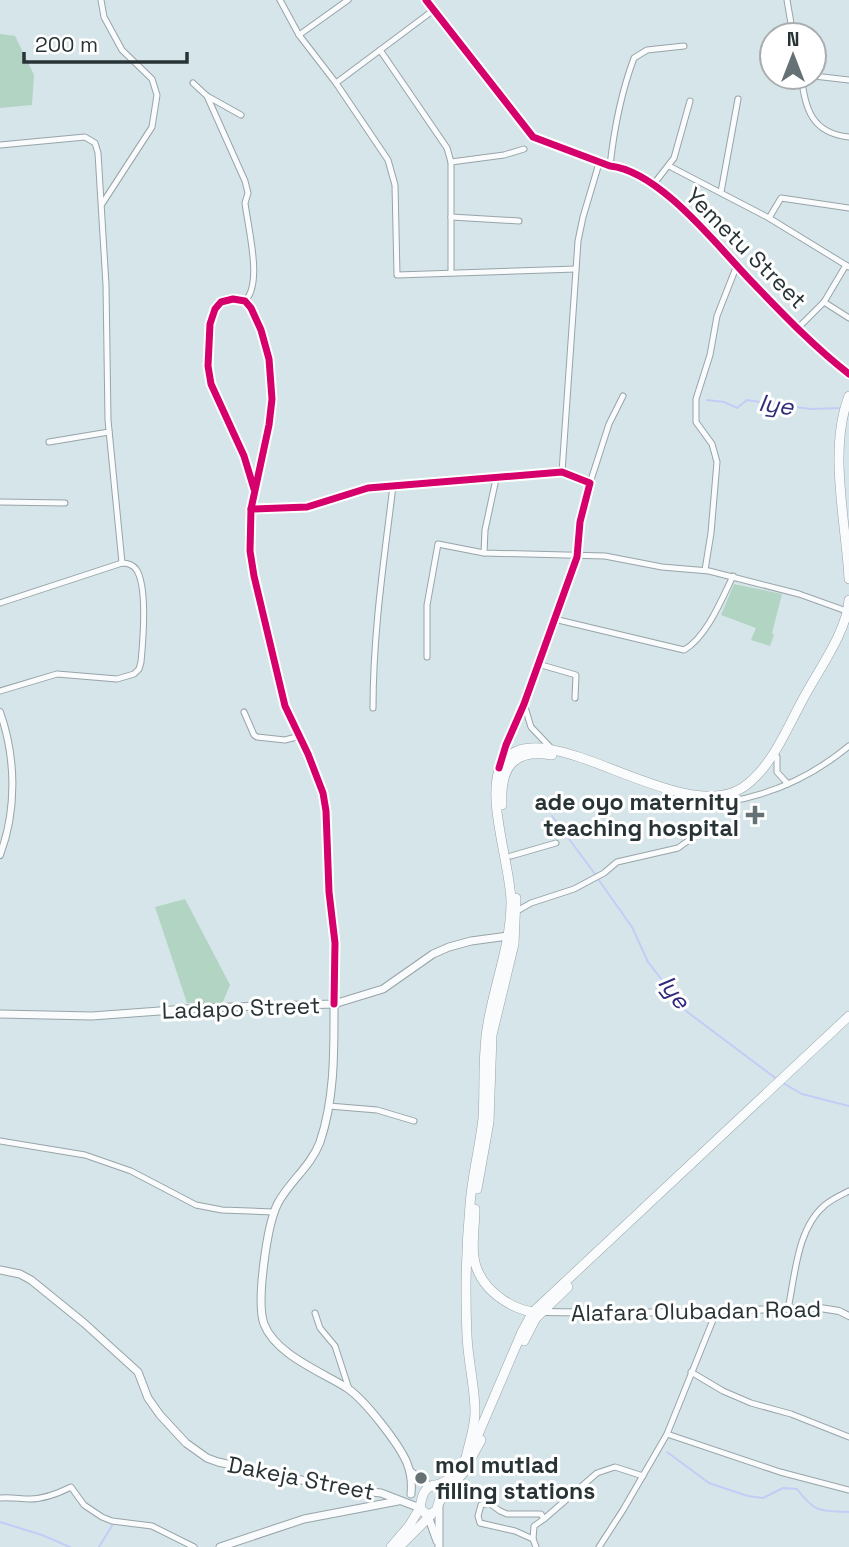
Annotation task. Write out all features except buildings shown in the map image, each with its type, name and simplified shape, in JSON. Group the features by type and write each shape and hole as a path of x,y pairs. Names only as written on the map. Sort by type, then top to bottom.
{"highway":[{"path":"849,396 838,438 849,579"},
{"path":"849,410 844,427 843,448 849,518"},
{"path":"488,1043 514,944 517,911 512,856 502,812 502,794 505,773 515,759 532,754 554,756 695,797 719,797 744,787 773,754 838,634 848,611 849,600"},
{"path":"430,1486 452,1476 466,1461 475,1414 469,1370 466,1299 472,1218 489,1122 490,1012 508,936 510,881 496,802 499,768 505,759 521,749 530,747 553,750 693,802 726,802 749,791 777,757 849,623"},
{"path":"778,1086 849,1016"},
{"path":"391,1547 409,1527 439,1503 486,1430 537,1312 849,1021"},
{"path":"472,1218 474,1259 482,1279 509,1303 537,1312"},
{"path":"430,1486 441,1491 439,1503"},
{"path":"399,1547 425,1513 430,1486"}],"main road":[{"name":"Ladapo Street","path":"0,1014 92,1016 200,1008 334,1004 383,989 441,950 471,941 508,936"},
{"path":"334,1004 329,1106 317,1150 274,1212 260,1302 265,1326 270,1334 310,1368 349,1389 397,1445 410,1472 411,1494"},
{"name":"Dakeja Street","path":"0,1270 20,1274 31,1280 128,1362 138,1372 152,1406 186,1443 207,1458 343,1489 381,1493 402,1500 430,1486"},
{"path":"410,1472 430,1486"},
{"path":"220,1547 304,1519 402,1500 425,1513 439,1547"},
{"path":"439,1503 439,1547"}],"street":[{"path":"101,0 104,17 122,50 152,79 157,95 152,127 102,204"},
{"path":"280,0 299,35 336,83 393,171 397,275 576,269"},
{"path":"299,35 348,0"},
{"name":"Yemetu Street","path":"426,0 525,130 542,141 619,167 665,193 798,328 849,374"},
{"path":"786,0 790,21"},
{"path":"336,83 435,9"},
{"path":"610,166 621,94 634,58 647,50 684,46"},
{"path":"380,50 447,148 451,162 451,273"},
{"path":"828,78 849,80"},
{"path":"194,83 207,96 241,115"},
{"path":"804,91 807,109 813,119 824,128 849,137"},
{"path":"207,96 248,193 245,203 255,274 251,296 245,301"},
{"path":"721,192 738,99"},
{"path":"653,185 669,166 679,143 690,101"},
{"path":"0,145 70,137 91,139 98,153 109,432 122,563"},
{"path":"451,162 504,155 524,149"},
{"path":"562,472 580,228 600,160"},
{"path":"669,166 769,218 847,266 824,302 798,328"},
{"path":"769,218 781,198 849,208"},
{"path":"451,217 519,221"},
{"path":"705,570 717,462 709,438 696,422 696,399 710,355 715,323 737,265"},
{"path":"254,489 244,456 211,384 208,366 210,324 215,309 221,302 233,299 245,301 251,308 261,330 271,379 269,425 251,509 250,551 282,696 323,793 334,943 334,1004"},
{"path":"824,302 849,318"},
{"path":"499,768 577,557 580,522 590,483 609,424 622,396"},
{"path":"49,442 109,432"},
{"path":"251,509 307,507 368,488 562,472 590,483"},
{"path":"484,553 485,530 496,479"},
{"path":"373,708 373,656 393,486"},
{"path":"0,502 65,503"},
{"path":"427,657 427,605 437,546 440,544 484,553 577,557 605,555 662,567 705,570 800,594 848,611"},
{"path":"0,603 122,563 135,567 142,585 142,648 139,669 127,677 117,679 57,674 0,691"},
{"path":"554,619 684,650 696,640 714,613 733,576"},
{"path":"538,664 576,675 575,698"},
{"path":"524,704 535,734 553,750"},
{"path":"0,712 8,734 13,767 9,825 0,855"},
{"path":"244,712 257,737 285,740 300,736"},
{"path":"726,802 761,796 849,746"},
{"path":"777,757 777,772 788,783"},
{"path":"517,911 531,903 574,889 604,873 617,862 678,848 692,838"},
{"path":"512,856 556,843"},
{"path":"329,1106 377,1110 414,1121"},
{"path":"0,1141 85,1155 131,1171 195,1205 222,1210 274,1212"},
{"path":"788,1309 808,1227 825,1205 849,1191"},
{"name":"Alafara Olubadan Road","path":"537,1312 632,1314 830,1309 849,1316"},
{"path":"599,1547 667,1434 717,1310"},
{"path":"315,1313 320,1328 335,1346 349,1389"},
{"path":"691,1372 723,1391 751,1403 792,1414 849,1437"},
{"path":"667,1434 799,1478 849,1490"},
{"path":"536,1547 533,1539 534,1526 597,1473 615,1467 643,1476"},
{"path":"0,1498 12,1496 30,1500 71,1487 84,1505 102,1517 112,1521 152,1526 194,1547"},
{"path":"533,1539 481,1522 478,1516 481,1506 489,1503 507,1514 541,1514 544,1519"}],"green space":[{"path":"0,34 15,36 34,75 32,105 0,108"},
{"path":"734,584 782,594 770,646 751,640 756,628 721,615"},
{"path":"185,899 230,985 222,1004 187,1003 155,907"}],"waterway":[{"name":"Iye","path":"707,400 724,402 737,408 747,400 810,409 841,408"},
{"name":"Iye","path":"552,816 595,874"},
{"name":"Iye","path":"598,879 632,927 648,962 686,1011 778,1080"},
{"name":"Iye","path":"783,1083 802,1094 849,1106"},
{"path":"667,1452 709,1483 748,1496 763,1498 783,1488 797,1489 814,1507 849,1512"},
{"path":"0,1522 70,1547"},
{"path":"99,1547 113,1524"}],"cycle path":[{"path":"426,0 533,137 629,171 648,181 687,213 799,330 849,374"},
{"path":"254,489 244,456 211,384 208,366 210,324 215,309 221,302 233,299 245,301 251,308 261,330 269,359 272,399 251,509 250,551 285,706 323,793 335,943 334,1004"},
{"path":"251,509 307,507 368,488 562,472 590,483 580,522 577,557 499,768"}],"place":[{"name":"ade oyo maternity teaching hospital","path":"755,815"},
{"name":"mol mutlad filling stations","path":"421,1478"}]}
